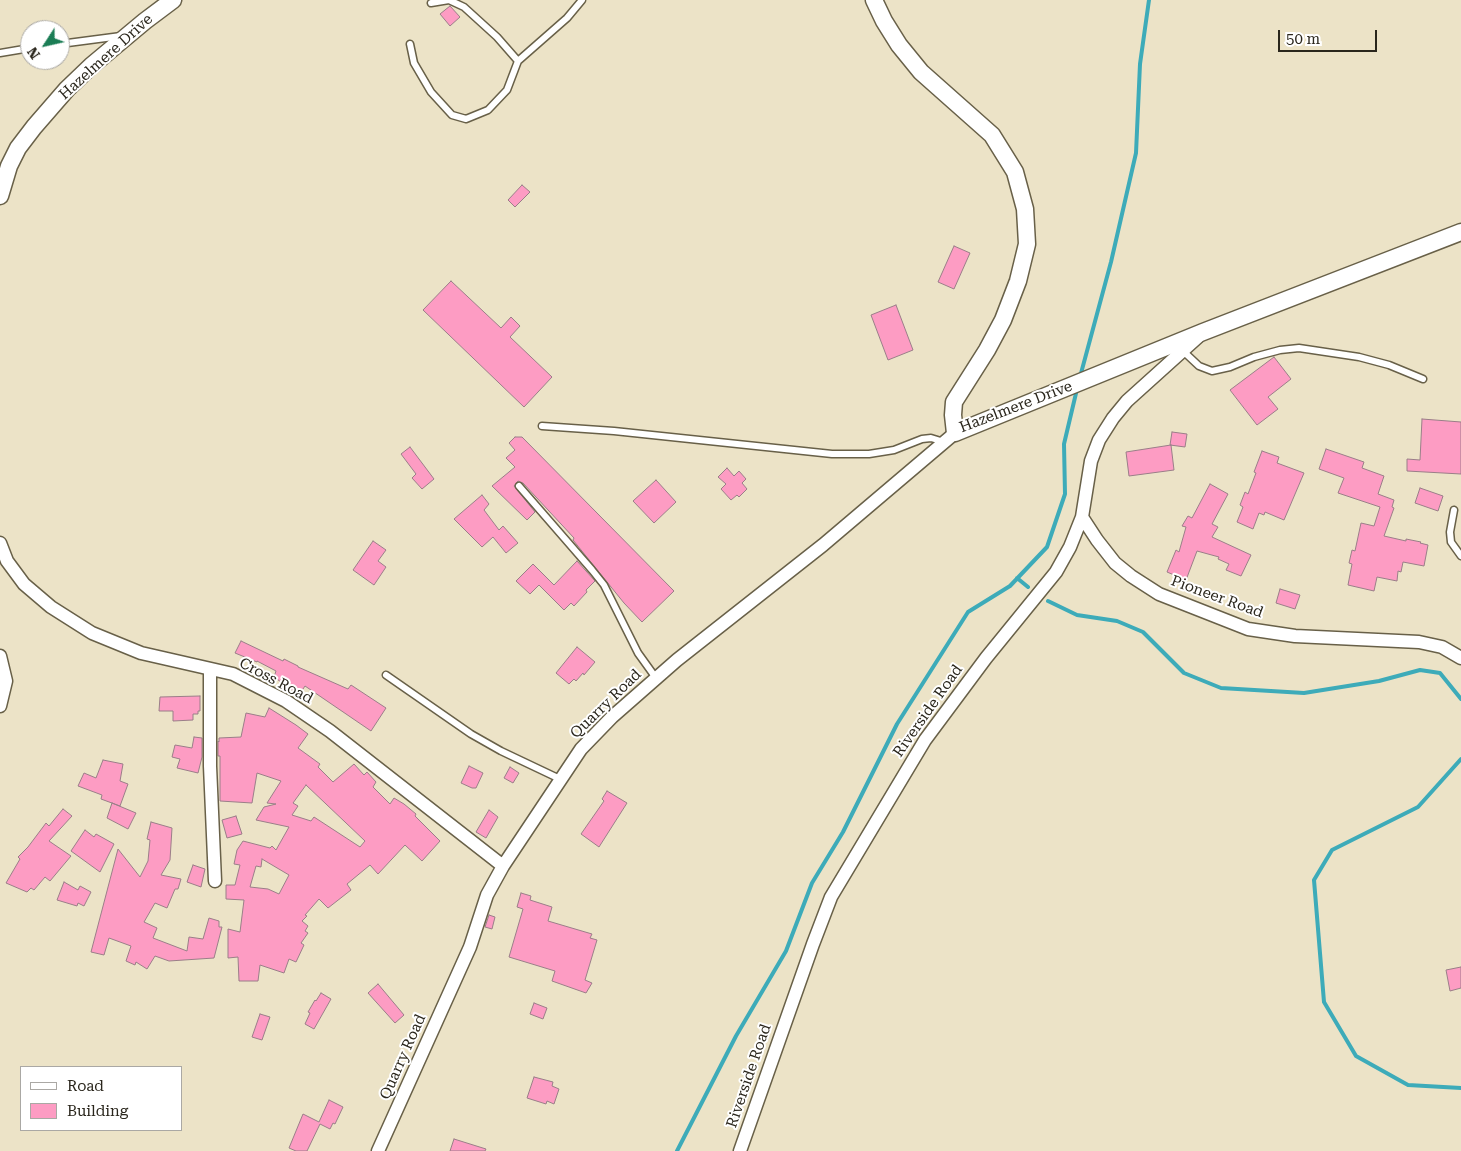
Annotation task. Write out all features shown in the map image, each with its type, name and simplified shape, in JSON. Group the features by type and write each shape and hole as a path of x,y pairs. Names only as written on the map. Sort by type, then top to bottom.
{"street":[{"name":"Hazelmere Drive","path":"0,196 8,166 18,148 66,89 128,35 173,0"},
{"name":"Hazelmere Drive","path":"874,0 899,45 921,72 992,135 1015,172 1025,209 1027,244 1018,282 995,335 954,402 949,437"},
{"name":"Hazelmere Drive","path":"949,437 1203,332 1461,232"},
{"name":"Riverside Road","path":"740,1151 831,897 925,740 986,658 1056,572 1070,548 1082,517 1091,461 1099,440 1113,418 1127,401 1203,332"},
{"name":"Quarry Road","path":"378,1151 470,947 487,895 503,866 581,749 606,723 656,678 823,545 949,437"},
{"name":"Pioneer Road","path":"1082,517 1115,563 1131,576 1159,594 1248,629 1295,636 1418,642 1442,647 1461,658"},
{"name":"Cross Road","path":"0,543 7,561 24,584 51,607 92,633 141,653 233,674 286,701 330,731 503,866"},
{"path":"0,656 6,681 0,706"},
{"path":"210,669 210,766 215,881"}],"lane":[{"path":"431,3 449,0 464,7 497,37 518,61"},
{"path":"410,44 414,63 431,92 452,116 466,119 488,110 508,90 518,61 567,18 582,0"},
{"path":"70,43 128,35"},
{"path":"0,53 20,50"},
{"path":"1183,351 1199,366 1212,371 1280,350 1299,348 1332,352 1374,361 1389,365 1423,380"},
{"path":"542,426 614,431 832,454 869,454 894,450 922,439 949,437"},
{"path":"519,486 604,585 638,653 656,678"},
{"path":"1454,510 1450,532 1451,542 1461,556"},
{"path":"386,675 471,734 501,751 560,779"}],"building":[{"path":"450,6 460,17 450,26 440,14"},
{"path":"522,185 530,192 515,207 508,200"},
{"path":"954,246 970,253 954,289 938,282"},
{"path":"451,281 501,328 511,317 520,326 510,337 552,377 524,407 423,310"},
{"path":"896,305 913,350 888,360 871,315"},
{"path":"1274,357 1291,379 1268,397 1278,409 1257,425 1230,390"},
{"path":"1422,419 1461,422 1461,474 1407,471 1407,459 1420,460"},
{"path":"1172,432 1187,434 1185,447 1170,445"},
{"path":"515,437 522,437 674,591 642,622 624,603 573,540 574,538 523,483 518,481 514,486 535,512 527,520 492,486 515,467 506,458 515,450 509,443"},
{"path":"1171,445 1174,470 1129,476 1126,452"},
{"path":"410,447 434,479 422,489 412,478 416,474 401,454"},
{"path":"1326,449 1364,462 1362,468 1384,476 1378,494 1394,500 1392,507 1394,508 1384,536 1421,542 1428,545 1424,566 1403,562 1401,572 1398,571 1397,581 1377,577 1374,591 1348,585 1352,564 1349,563 1352,550 1355,551 1361,523 1374,526 1380,507 1338,493 1344,478 1319,469"},
{"path":"1262,451 1279,457 1277,463 1304,473 1284,520 1265,512 1264,515 1259,513 1253,529 1237,522 1243,507 1240,505 1245,492 1248,494"},
{"path":"727,468 734,476 739,471 746,479 742,483 747,489 739,497 737,495 731,500 721,489 726,484 718,477"},
{"path":"656,480 676,502 654,523 633,501"},
{"path":"1210,484 1228,494 1212,524 1218,527 1212,537 1251,555 1241,576 1226,570 1229,564 1218,559 1219,557 1197,551 1186,580 1167,572 1176,550 1179,552 1186,527 1182,526 1188,516 1192,518"},
{"path":"1420,488 1443,496 1438,511 1415,503"},
{"path":"482,495 489,504 484,510 499,530 503,526 518,543 506,553 493,537 482,547 454,519"},
{"path":"373,541 386,550 378,561 386,567 374,585 353,570"},
{"path":"577,561 595,581 574,606 571,603 564,610 539,585 530,594 516,581 533,564 554,585"},
{"path":"1280,589 1300,595 1295,609 1276,603"},
{"path":"241,641 348,689 351,685 386,708 371,731 305,686 299,695 274,677 276,671 257,661 235,653"},
{"path":"577,647 595,662 584,675 583,673 576,681 574,679 569,684 556,673"},
{"path":"200,696 200,711 198,711 198,714 193,714 193,720 173,721 173,711 159,711 160,697"},
{"path":"269,708 308,734 298,748 320,764 318,767 333,782 354,764 364,775 367,772 376,782 373,787 390,804 394,798 404,804 416,814 415,816 440,841 422,861 405,845 378,874 370,865 347,884 351,890 328,908 319,899 302,921 308,926 305,931 308,933 301,943 304,945 296,962 289,959 284,973 260,965 258,981 239,981 238,957 228,958 228,929 240,932 244,900 226,899 226,885 235,885 240,865 234,864 237,850 243,841 270,848 272,846 276,850 289,827 256,820 264,807 276,804 267,803 281,781 257,773 252,803 220,801 218,741 219,738 241,737 246,713 265,717","holes":["306,785 365,841 360,847 314,817 311,821 292,815 298,806 293,803","262,859 289,875 279,894 268,889 250,887 256,866 261,867"]},
{"path":"194,737 202,738 202,757 198,773 177,768 180,759 172,757 175,745 192,748"},
{"path":"103,760 123,764 120,781 128,784 120,806 101,799 102,795 78,786 84,773 96,778"},
{"path":"469,766 483,773 476,788 461,783"},
{"path":"510,767 519,773 513,783 504,778"},
{"path":"607,791 627,803 599,847 581,834 604,801 602,799"},
{"path":"112,803 136,813 128,829 107,818"},
{"path":"63,809 72,816 49,841 71,856 50,881 45,877 34,890 31,888 27,892 6,883 20,859 18,857 46,823 49,826"},
{"path":"489,810 498,817 486,838 476,832"},
{"path":"236,816 242,834 227,838 222,820"},
{"path":"151,822 172,828 170,860 161,875 181,879 178,889 175,889 167,908 155,903 144,922 157,928 153,938 187,951 189,937 203,939 209,918 219,921 219,927 222,927 214,958 169,961 155,956 147,969 136,962 135,965 126,961 131,946 109,938 104,955 91,952 118,849 140,877 148,861 150,840 147,839"},
{"path":"85,830 94,837 96,834 114,844 100,872 71,851"},
{"path":"193,865 205,869 201,887 187,882"},
{"path":"64,882 78,890 80,886 91,892 84,906 78,903 77,906 57,900"},
{"path":"521,893 531,896 530,900 552,907 548,921 592,934 590,938 597,940 585,980 592,983 586,993 552,981 555,971 509,957 523,909 517,907"},
{"path":"489,915 495,917 492,929 485,927"},
{"path":"1461,967 1461,988 1450,991 1446,970"},
{"path":"378,984 404,1015 395,1023 368,993"},
{"path":"321,993 331,999 314,1029 305,1024 310,1013 308,1012"},
{"path":"534,1003 547,1008 543,1019 530,1014"},
{"path":"260,1014 270,1017 262,1040 252,1037"},
{"path":"534,1077 553,1082 552,1086 559,1089 554,1104 547,1101 546,1104 527,1098"},
{"path":"329,1100 343,1107 335,1124 333,1123 330,1129 320,1124 307,1151 296,1151 289,1148 303,1114 319,1122"},
{"path":"454,1139 486,1149 485,1151 450,1151"}],"waterway":[{"path":"1080,377 1111,262 1136,153 1140,64 1149,0"},
{"path":"677,1151 736,1036 786,951 812,883 843,832 897,724 968,612 1010,586 1047,547 1065,494 1064,444 1077,389"},
{"path":"1017,578 1028,587"},
{"path":"1048,601 1077,615 1117,621 1143,632 1184,673 1221,688 1304,693 1379,681 1420,670 1440,673 1461,699"},
{"path":"1461,759 1418,807 1332,850 1314,880 1324,1002 1356,1056 1408,1085 1461,1088"}]}
